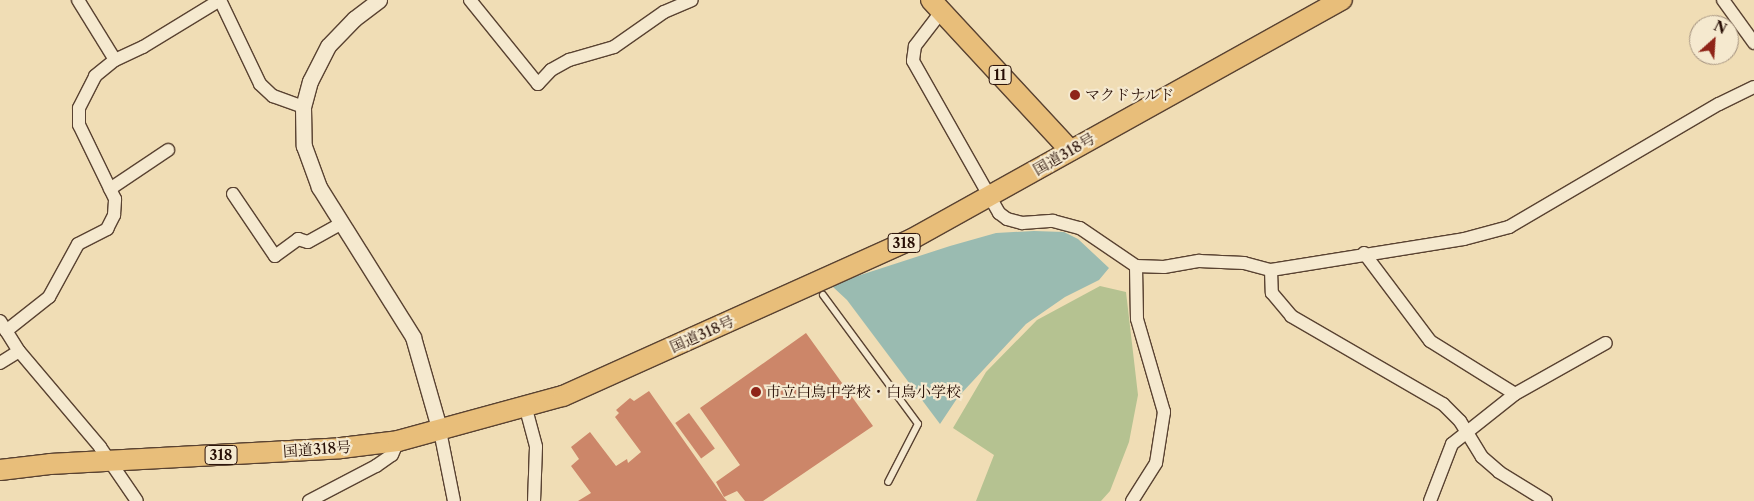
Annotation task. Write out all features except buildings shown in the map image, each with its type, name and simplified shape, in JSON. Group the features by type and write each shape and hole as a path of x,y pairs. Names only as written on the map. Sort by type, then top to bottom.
{"highway":[{"name":"国道318号","path":"0,470 109,461 341,448 398,441 526,409 563,396 820,289 1342,0"},
{"name":"11","path":"936,6 1070,150"}],"street":[{"path":"78,0 115,60"},
{"path":"137,501 109,461 19,351 3,326 49,297 78,244 106,229 114,215 115,199 79,125 79,108 95,76 115,60 220,0 260,84 273,96 303,107"},
{"path":"379,0 354,19 328,46 310,81 303,107 304,146 319,187 413,337 440,431 454,501"},
{"path":"470,0 538,84 551,70 569,60 614,47 664,12 692,0"},
{"path":"1723,0 1754,43"},
{"path":"936,6 915,46 913,61 999,213 1007,219 1022,223 1053,221 1080,228 1136,266 1164,267 1199,261 1244,262 1271,270 1364,253 1464,239 1509,227 1719,104 1754,87"},
{"path":"110,189 168,150"},
{"path":"233,194 275,256 298,238 308,242 341,224"},
{"path":"1364,253 1430,341 1515,394"},
{"path":"1132,501 1156,463 1164,412 1136,319 1136,266"},
{"path":"1271,270 1272,293 1291,316 1443,404 1460,421 1466,434 1482,457 1531,496 1546,501"},
{"path":"1430,501 1448,451 1466,434 1515,394 1606,343"},
{"path":"0,363 19,351"},
{"path":"526,409 536,447 534,501"},
{"path":"310,501 376,466 392,455 398,441"}],"lane":[{"path":"820,289 918,424 888,482"}],"green space":[{"path":"1100,286 1126,292 1138,395 1129,442 1110,491 1101,501 976,501 994,455 953,428 986,372 1037,320"}],"water":[{"path":"1064,232 1078,239 1109,268 1099,280 1065,297 1026,324 958,397 940,424 847,300 833,287 842,281 996,233"}],"place":[{"name":"マクドナルド","path":"1075,95"},
{"name":"市立白鳥中学校・白鳥小学校","path":"756,392"}]}
